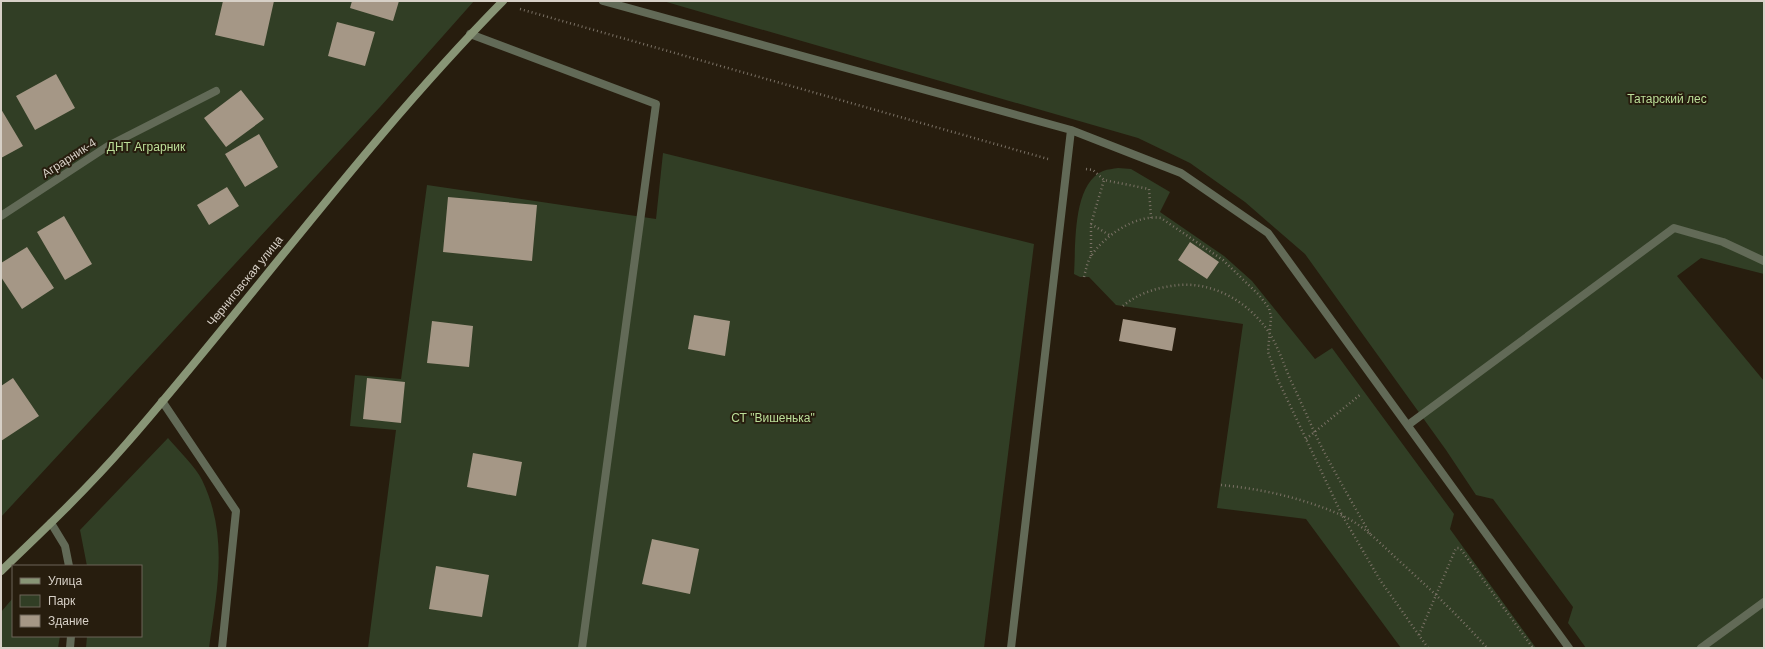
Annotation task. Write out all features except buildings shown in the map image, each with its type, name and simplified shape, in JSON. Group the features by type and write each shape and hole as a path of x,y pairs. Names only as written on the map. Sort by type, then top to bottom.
{"street":[{"name":"Черниговская улица","path":"1,571 51,523 126,444 371,146 470,34 503,1"},
{"path":"603,1 1071,130 1181,173 1268,233 1569,648"},
{"path":"470,34 656,104 582,648"},
{"name":"Аграрник-4","path":"1,216 108,146 216,90"},
{"path":"1011,648 1071,130"},
{"path":"1408,425 1674,228 1723,242 1764,261"},
{"path":"162,402 236,511 222,648"},
{"path":"51,523 65,546 69,565"},
{"path":"1701,648 1764,602"},
{"path":"70,648 71,637"}],"path":[{"path":"516,8 1092,170 1104,180 1149,190 1151,218"},
{"path":"1091,256 1091,224 1104,180"},
{"path":"1084,277 1086,266 1091,256 1111,236 1134,223 1151,218 1161,218 1223,260 1259,294 1269,308 1271,317 1268,352 1278,380 1342,515 1380,580 1428,648"},
{"path":"1091,224 1111,236"},
{"path":"1123,306 1130,300 1164,286 1188,284 1210,288 1229,295 1243,304 1269,334 1282,356 1315,432 1370,534"},
{"path":"1306,439 1364,391"},
{"path":"1221,485 1255,488 1291,497 1342,515 1370,534 1436,596 1487,648"},
{"path":"1419,636 1456,548 1460,548 1533,648"}],"green space":[{"name":"ДНТ Аграрник","path":"1,1 474,1 380,107 1,517"},
{"name":"Татарский лес","path":"663,1 1764,1 1764,274 1701,258 1677,276 1764,381 1764,648 1586,648 1568,623 1573,607 1493,499 1476,495 1446,450 1305,254 1245,202 1190,163 1138,138"},
{"name":"СТ \"Вишенька\"","path":"663,153 1034,244 984,648 368,648 396,430 350,426 355,375 401,379 427,185 656,219"},
{"path":"1118,168 1131,169 1170,192 1160,212 1224,256 1252,281 1315,359 1332,348 1454,514 1450,529 1536,648 1401,648 1306,519 1217,508 1243,324 1116,305 1089,277 1080,277 1074,274 1078,217 1081,202 1086,189 1093,178 1103,171"},
{"path":"168,438 191,464 202,480 216,522 219,563 209,648 86,648 87,637 142,637 142,565 87,565 80,530"},
{"path":"12,599 12,637 60,637 58,648 1,648 1,612"}]}
